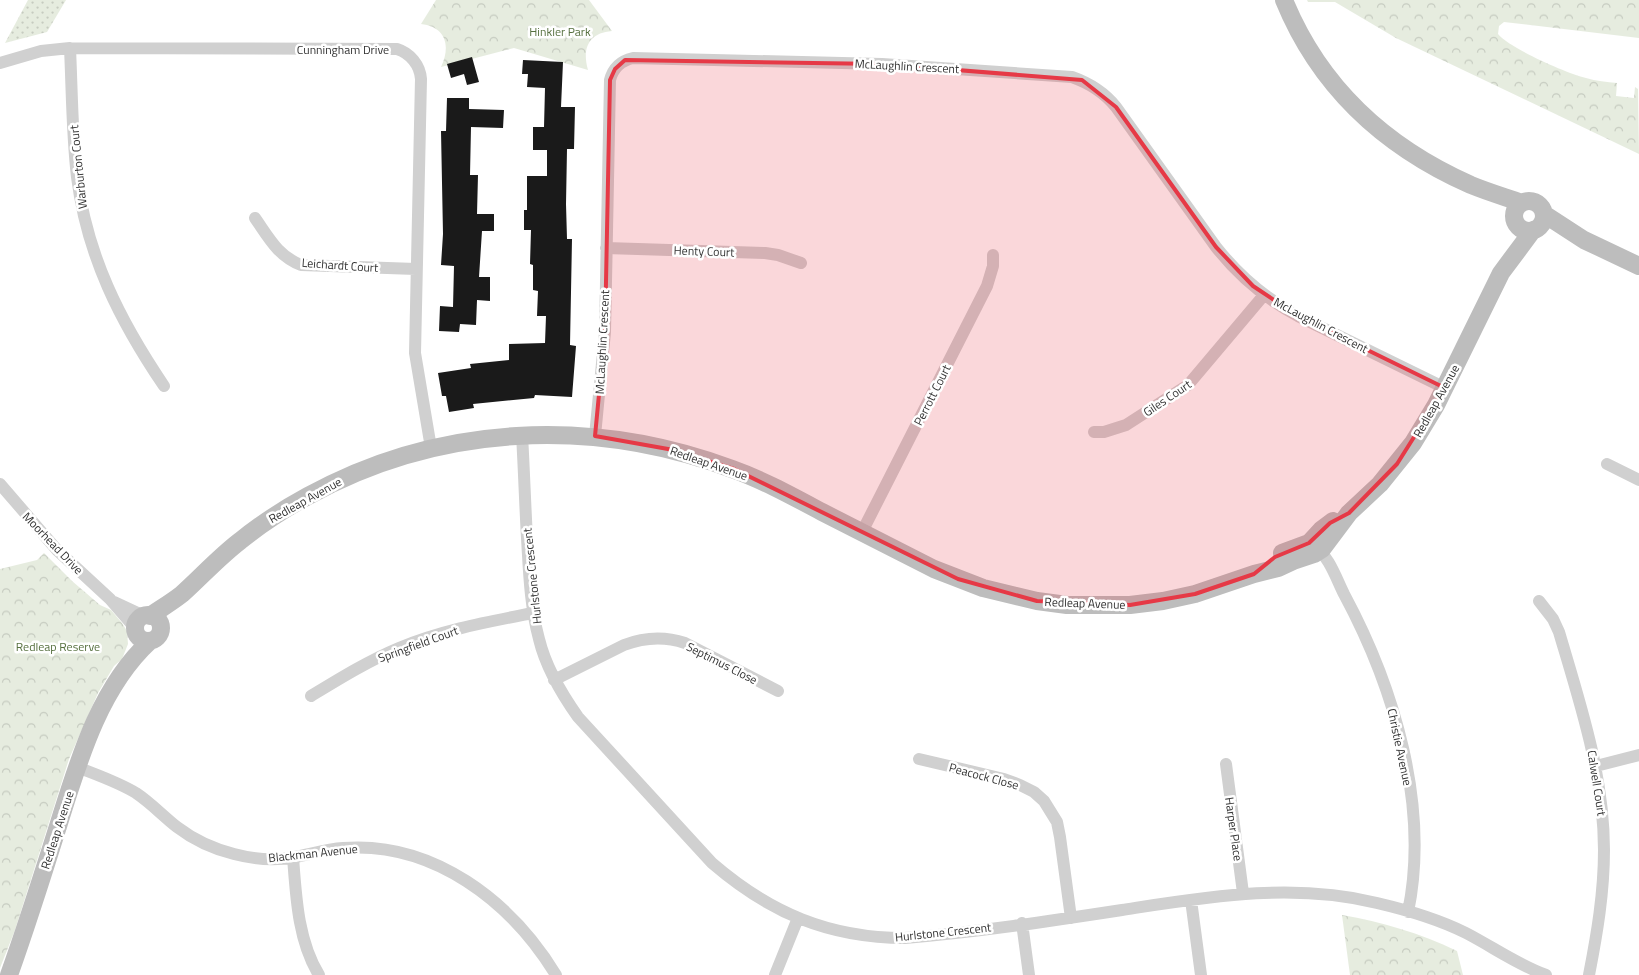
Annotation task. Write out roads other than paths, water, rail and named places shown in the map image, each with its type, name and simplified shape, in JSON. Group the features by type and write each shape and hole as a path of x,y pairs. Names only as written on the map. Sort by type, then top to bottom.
{"street":[{"path":"1284,0 1300,35 1314,59 1337,89 1370,123 1410,153 1517,212 1520,227 1524,229 1538,224 1584,240 1639,266"},
{"name":"Cunningham Drive","path":"0,64 42,51 70,48 397,49 407,53 417,66 421,79 415,353 431,448"},
{"name":"Warburton Court","path":"70,48 77,177 89,238 102,277 116,306 164,386"},
{"name":"McLaughlin Crescent","path":"595,436 604,347 610,80 615,69 625,60 632,58 882,64 1072,76 1088,83 1108,98 1216,247 1240,275 1264,295 1298,316 1445,388"},
{"path":"1517,212 1530,201 1537,204 1538,224"},
{"name":"Redleap Avenue","path":"1501,273 1517,212"},
{"name":"Leichardt Court","path":"255,218 282,254 301,265 416,269"},
{"name":"Redleap Avenue","path":"9,973 77,767 100,712 126,668 146,626 240,541 284,510 335,482 393,459 431,448 469,441 522,435 595,436 668,449 734,469 934,569 982,588 1037,601 1067,605 1130,605 1163,601 1195,594 1254,574 1275,557 1314,549 1330,523 1349,513 1380,484 1426,424 1501,273 1538,224"},
{"name":"Henty Court","path":"606,248 765,253 778,255 801,264"},
{"name":"Perrott Court","path":"862,532 987,286 991,277 993,255"},
{"name":"Giles Court","path":"1094,432 1104,432 1126,424 1188,385 1264,295"},
{"name":"Hurlstone Crescent","path":"522,435 533,612 539,641 554,680 578,717 712,863 749,892 770,905 798,918 843,932 887,938 928,936 1071,918 1243,893 1282,892 1347,896 1437,921 1464,932 1546,975"},
{"path":"1607,464 1639,480"},
{"name":"Moorhead Drive","path":"0,484 62,555 110,599 146,626"},
{"name":"Christie Avenue","path":"1314,549 1330,565 1367,639 1379,666 1393,709 1404,752 1411,801 1415,861 1414,880 1408,912"},
{"name":"Calwell Court","path":"1539,601 1553,619 1559,632 1588,732 1596,766 1603,815 1604,879 1601,910 1589,975"},
{"name":"Springfield Court","path":"311,696 344,676 399,648 453,630 533,612"},
{"name":"Septimus Close","path":"554,680 636,640 662,638 685,643 778,691"},
{"path":"1596,766 1639,755"},
{"name":"Peacock Close","path":"919,759 1012,782 1034,792 1044,801 1056,822 1060,837 1071,918"},
{"name":"Harper Place","path":"1226,764 1243,893"},
{"name":"Blackman Avenue","path":"77,767 120,784 136,793 178,827 204,844 236,855 271,859 343,848 364,847 402,852 438,864 467,881 516,921 533,941 556,975"},
{"path":"293,857 295,887 305,948 319,975"},
{"path":"1191,900 1201,975"},
{"path":"775,975 798,918"},
{"path":"1022,923 1029,975"}],"park label":[{"name":"Hinkler Park","path":"560,31"},
{"name":"Redleap Reserve","path":"58,646"}]}
